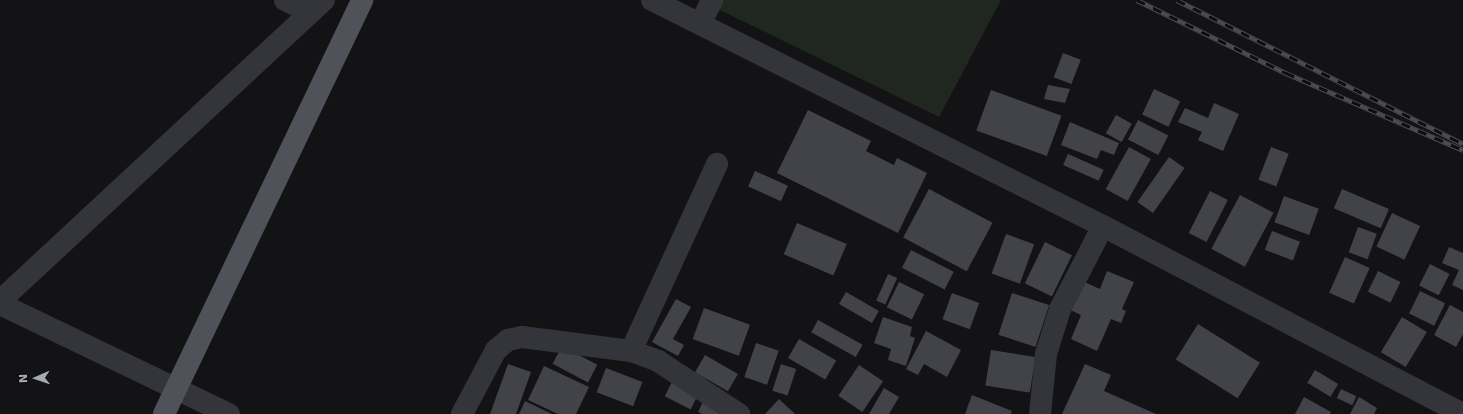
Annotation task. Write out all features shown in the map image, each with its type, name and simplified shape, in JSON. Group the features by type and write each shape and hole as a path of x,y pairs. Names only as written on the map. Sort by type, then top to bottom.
{"main road":[{"path":"164,414 362,0"}],"street":[{"path":"285,0 317,6"},
{"path":"652,0 1103,226 1463,414"},
{"path":"700,24 712,0"},
{"path":"229,414 177,387 0,302 317,6"},
{"path":"631,351 717,164"},
{"path":"1040,414 1046,354 1060,308 1103,226"},
{"path":"462,414 496,350 508,340 522,337 631,351 658,361 739,414"}],"shaded area":[{"path":"723,0 1001,0 939,117 718,9"}],"building":[{"path":"1063,53 1081,60 1071,84 1054,77"},
{"path":"1048,85 1070,89 1065,103 1044,99"},
{"path":"1154,89 1180,101 1168,127 1142,114"},
{"path":"991,90 1061,116 1047,156 976,130"},
{"path":"1214,103 1239,114 1223,151 1198,140 1202,132 1178,122 1185,108 1208,118"},
{"path":"808,110 871,141 866,151 894,165 897,158 927,173 898,233 777,173"},
{"path":"1116,115 1132,124 1122,142 1106,133"},
{"path":"1138,120 1168,135 1158,155 1128,140"},
{"path":"1070,122 1119,143 1114,155 1101,150 1097,159 1061,145"},
{"path":"1129,147 1151,159 1128,201 1106,189"},
{"path":"1271,147 1289,154 1276,186 1258,180"},
{"path":"1068,154 1104,170 1099,181 1063,165"},
{"path":"1169,157 1185,168 1153,213 1137,202"},
{"path":"755,171 788,186 781,201 748,187"},
{"path":"929,189 993,223 967,271 903,238"},
{"path":"1342,189 1389,209 1381,228 1334,208"},
{"path":"1210,191 1228,200 1206,242 1189,233"},
{"path":"1240,195 1274,213 1245,267 1211,249"},
{"path":"1284,196 1319,209 1309,235 1274,222"},
{"path":"1392,213 1420,226 1404,260 1376,247"},
{"path":"797,223 847,244 833,275 784,254"},
{"path":"1358,227 1377,234 1368,259 1349,252"},
{"path":"1272,231 1300,242 1293,260 1265,250"},
{"path":"1006,234 1034,244 1020,284 992,273"},
{"path":"1045,242 1072,255 1052,296 1025,283"},
{"path":"1449,247 1463,253 1463,290 1452,285 1459,270 1442,263"},
{"path":"911,250 954,272 945,290 902,268"},
{"path":"1345,257 1370,268 1354,304 1329,293"},
{"path":"1430,264 1450,274 1439,295 1419,285"},
{"path":"1107,271 1134,282 1122,309 1126,311 1121,323 1111,319 1097,351 1071,339 1081,315 1070,310 1082,281 1100,289"},
{"path":"1378,271 1400,282 1390,303 1368,292"},
{"path":"888,274 897,278 885,305 876,300"},
{"path":"899,282 924,294 912,319 887,307"},
{"path":"1420,291 1445,303 1434,326 1409,313"},
{"path":"846,292 879,311 872,323 839,304"},
{"path":"952,293 979,303 970,329 942,319"},
{"path":"1012,293 1049,305 1035,347 998,335"},
{"path":"676,299 691,307 673,339 684,345 678,356 652,342"},
{"path":"1450,305 1463,312 1463,334 1456,347 1434,335"},
{"path":"704,308 750,325 739,356 693,339"},
{"path":"883,317 912,327 910,336 915,338 906,366 888,360 891,349 874,343"},
{"path":"1402,317 1427,332 1406,367 1381,352"},
{"path":"818,320 863,345 856,357 811,332"},
{"path":"1198,324 1260,363 1238,398 1176,360"},
{"path":"926,331 961,350 947,377 924,364 918,375 906,369"},
{"path":"799,339 836,360 825,380 788,358"},
{"path":"756,343 779,351 767,385 744,377"},
{"path":"562,346 597,365 588,382 553,364"},
{"path":"991,350 1035,357 1030,393 985,386"},
{"path":"705,355 738,374 728,391 695,372"},
{"path":"508,364 531,372 516,414 490,414"},
{"path":"781,364 796,369 788,396 772,391"},
{"path":"1085,364 1111,375 1104,391 1156,414 1062,414"},
{"path":"859,365 883,381 862,412 838,396"},
{"path":"544,366 589,387 576,414 558,414 528,400"},
{"path":"606,368 642,382 633,406 597,392"},
{"path":"1315,370 1338,384 1330,397 1307,383"},
{"path":"672,382 698,395 691,409 665,396"},
{"path":"884,388 899,397 889,414 869,414"},
{"path":"1341,389 1356,396 1352,405 1337,398"},
{"path":"972,395 1012,411 1011,414 965,414"},
{"path":"1304,397 1331,412 1330,414 1295,414"},
{"path":"1359,397 1377,408 1374,414 1350,414"},
{"path":"779,399 795,414 765,414"},
{"path":"704,400 727,414 702,414 698,412"},
{"path":"525,401 552,414 519,414"}],"railway":[{"path":"1137,0 1286,73 1463,150"},
{"path":"1177,0 1463,144"}]}
